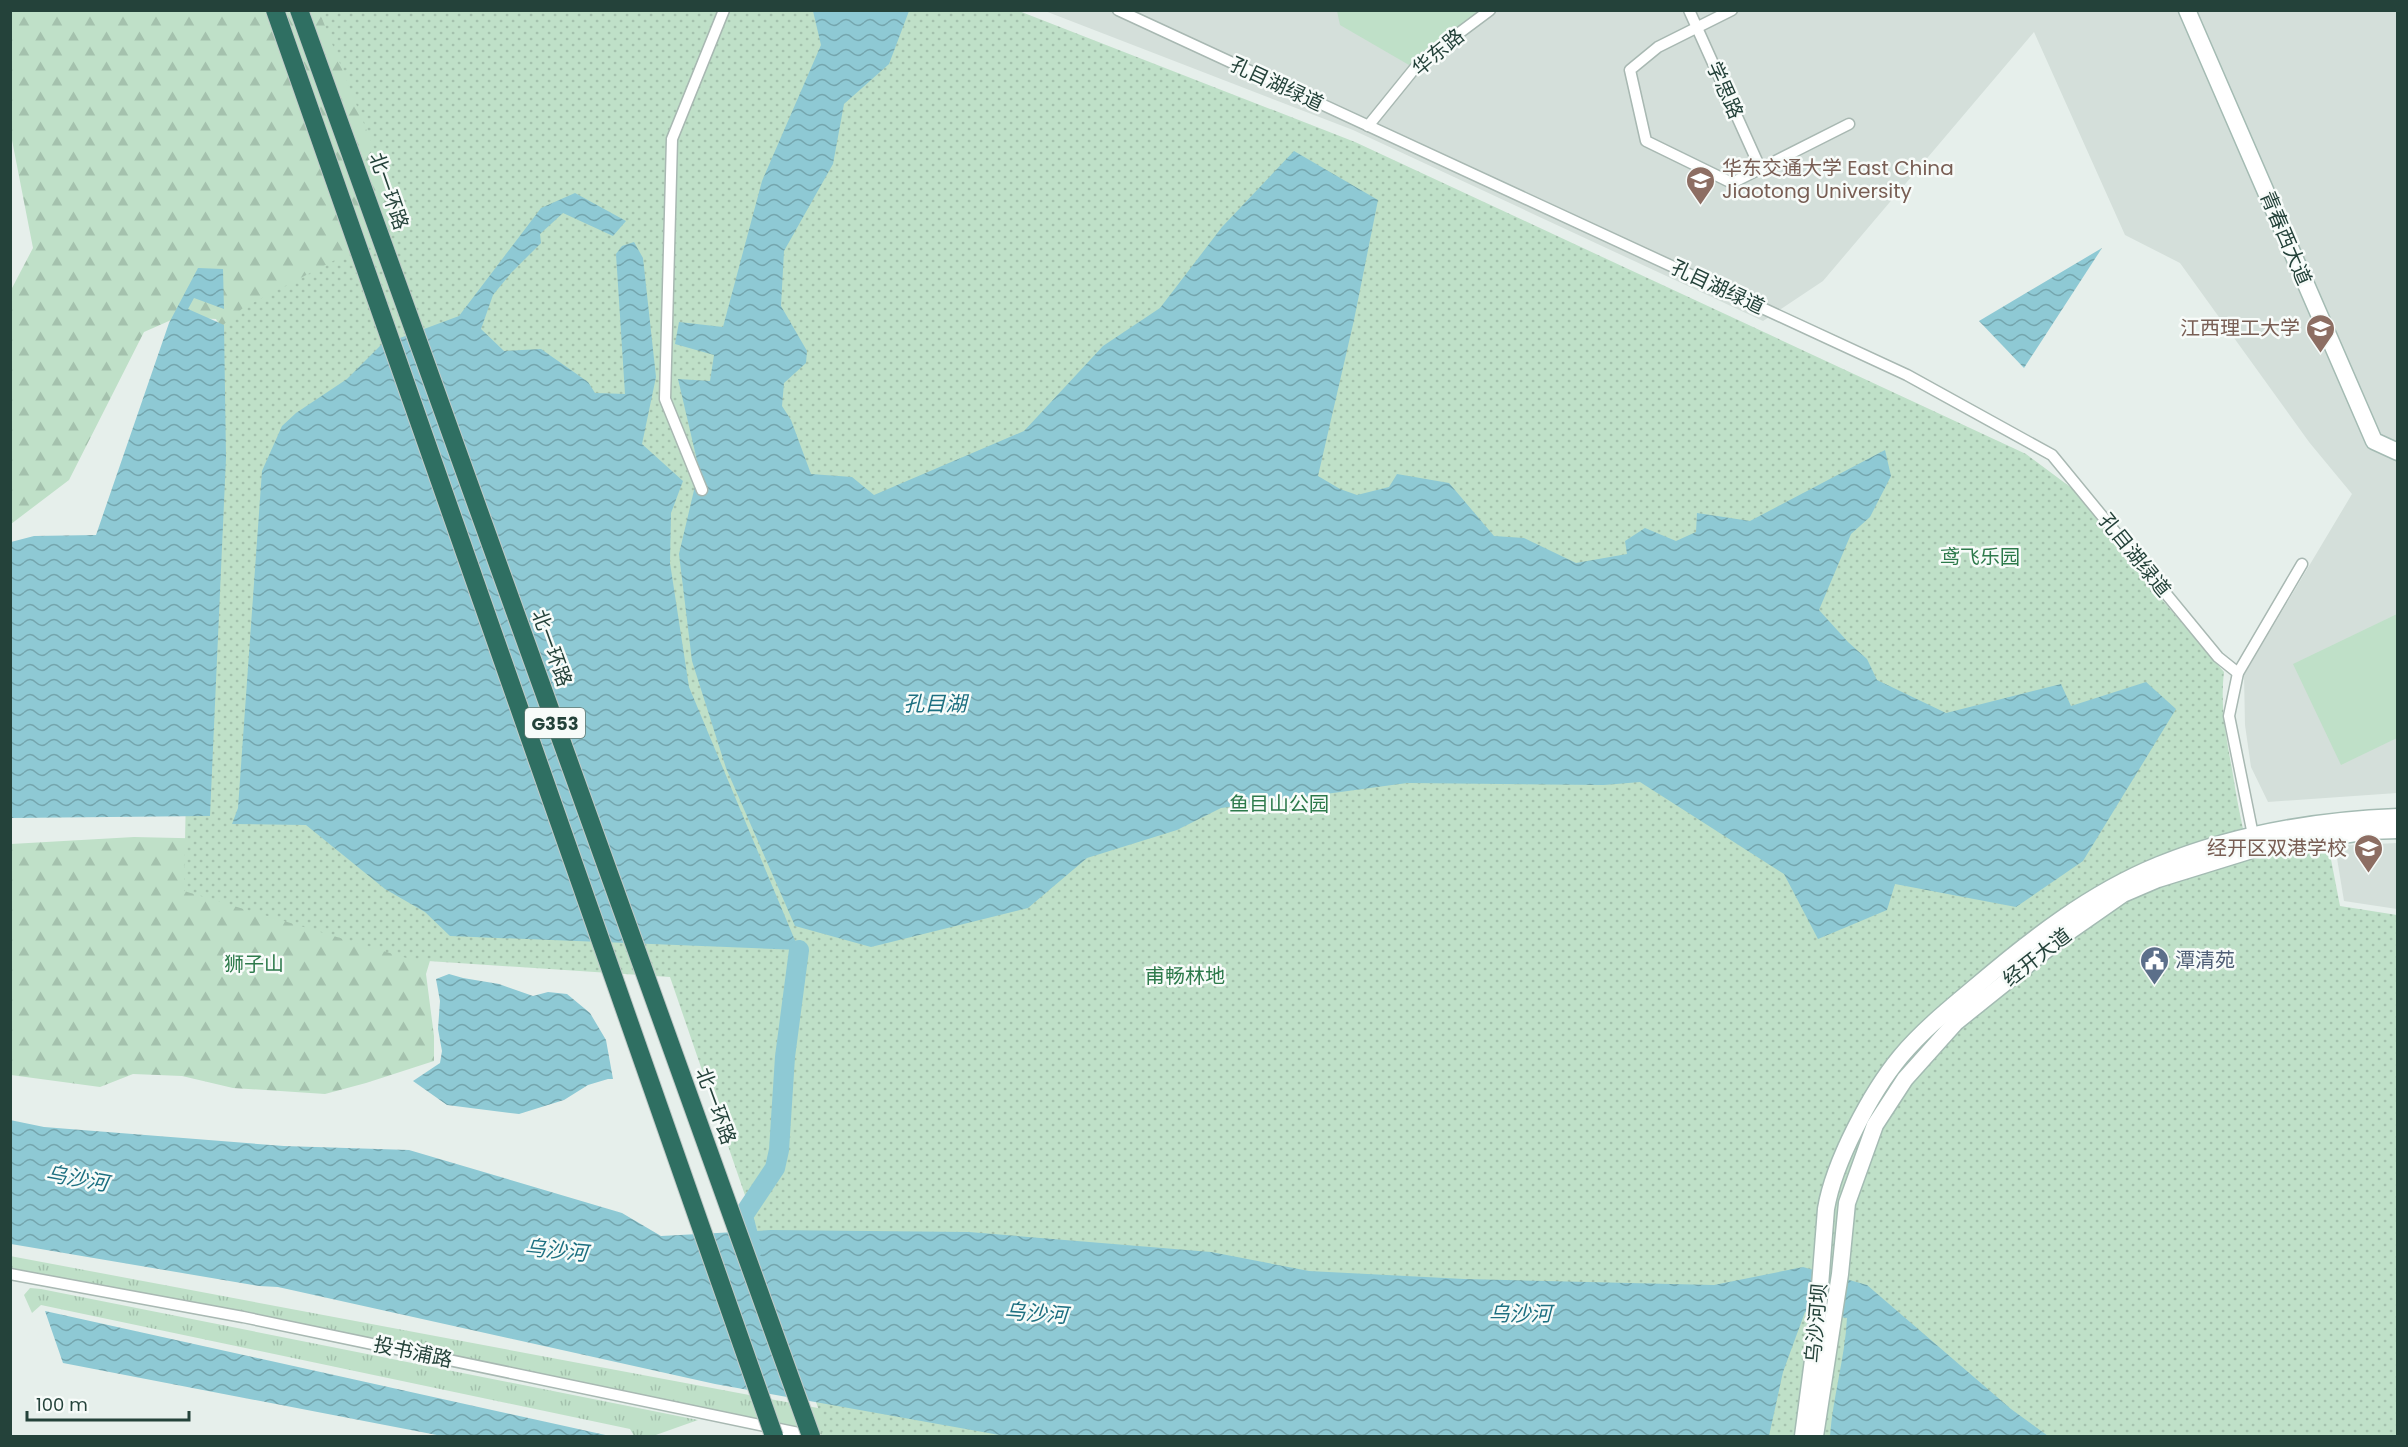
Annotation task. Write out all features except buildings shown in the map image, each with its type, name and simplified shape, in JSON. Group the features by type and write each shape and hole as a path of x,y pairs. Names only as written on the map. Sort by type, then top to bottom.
{"highway":[{"name":"G353","path":"275,10 774,1437"},
{"name":"北一环路","path":"299,10 813,1437"},
{"path":"717,1272 728,1334 765,1437"}],"main road":[{"name":"青春西大道","path":"2187,10 2374,441 2397,452"},
{"name":"经开大道","path":"1826,1209 1829,1190 1865,1108 1901,1056 1941,1016 2020,949 2118,884 2160,865 2253,835 2370,818 2397,817"},
{"name":"经开大道","path":"1840,1274 1847,1203 1875,1125 1905,1078 1956,1022 2057,940 2123,894 2158,879 2255,849 2368,831 2397,830"},
{"name":"乌沙河坝","path":"1815,1437 1823,1338 1823,1246 1826,1209"},
{"name":"乌沙河坝","path":"1803,1437 1823,1338 1840,1274"}],"street":[{"path":"702,490 665,399 672,139 724,10"},
{"name":"孔目湖绿道","path":"1118,10 1907,375 2052,454 2218,657 2238,673"},
{"name":"华东路","path":"1368,126 1419,63 1490,10"},
{"name":"学思路","path":"1689,10 1761,170"},
{"path":"1732,10 1658,46 1630,70 1646,141 1732,183 1849,124"},
{"path":"2253,835 2229,716 2238,673 2302,564"},
{"name":"投书浦路","path":"10,1274 243,1317 813,1437"}],"shaded area":[{"path":"1045,11 2397,11 2397,793 2268,802 2251,767 2245,725 2244,675 2352,494 2309,442 2180,263 2125,235 2034,32 1823,281 1763,321 1353,130"},
{"name":"经开区双港学校","path":"2397,843 2397,909 2344,901 2335,846"}],"green space":[{"path":"11,11 684,11 237,355 216,319 178,317 144,332 69,480 11,524 11,290 33,248 11,135"},
{"name":"鱼目山公园","path":"319,11 1019,11 1355,142 2026,454 2073,489 2152,588 2224,672 2223,709 2226,733 2240,814 2251,859 2328,844 2340,906 2397,915 2397,1436 840,1436 827,1434 670,977 413,960 184,891 195,349 243,308 404,224"},
{"path":"1337,11 1479,11 1409,65 1340,25"},
{"path":"2397,614 2397,738 2341,765 2293,664"},
{"name":"狮子山","path":"134,837 265,840 438,934 426,974 434,1036 434,1061 325,1094 233,1088 182,1076 133,1074 100,1087 11,1075 11,844"},
{"path":"10,1256 967,1436 828,1436 11,1271"},
{"path":"30,1288 698,1420 653,1436 634,1436 630,1429 41,1305 32,1313 24,1295"}],"water":[{"name":"孔目湖","path":"813,11 909,11 889,64 844,104 833,164 784,251 781,306 807,351 806,363 784,383 782,406 791,420 811,474 852,477 874,495 1024,431 1103,346 1160,308 1222,227 1294,151 1378,200 1354,320 1318,476 1340,489 1357,495 1389,487 1397,474 1449,483 1494,536 1524,538 1576,563 1627,554 1625,541 1645,528 1676,541 1696,532 1697,513 1750,521 1885,450 1891,476 1870,517 1851,534 1819,610 1867,659 1877,680 1946,713 2061,684 2071,706 2146,682 2176,709 2083,861 2016,907 1895,884 1887,910 1818,939 1784,874 1640,782 1604,785 1407,783 1221,808 1177,830 1087,858 1028,908 871,947 795,926 726,768 692,661 679,554 699,469 678,379 710,381 714,355 675,344 679,322 723,327 762,181 821,45"},
{"path":"575,193 626,221 613,236 563,213 540,234 541,243 493,295 481,329 504,351 541,349 588,382 595,393 625,394 616,254 622,246 634,242 643,258 656,377 642,444 683,481 671,513 670,563 689,687 799,950 450,936 425,912 385,889 306,825 232,824 238,808 262,471 282,426 296,413 347,379 381,345 459,316 541,208"},
{"path":"2102,248 2024,368 1979,321"},
{"path":"198,268 223,269 224,309 194,298 188,309 224,325 226,458 210,816 11,818 11,542 34,536 96,535 169,323"},
{"path":"449,974 499,984 533,996 548,992 567,994 590,1013 606,1040 613,1079 588,1085 564,1100 519,1114 447,1105 413,1081 440,1063 442,1051 438,1029 440,1001 436,979"},
{"name":"乌沙河","path":"10,1120 44,1127 284,1146 409,1150 622,1213 661,1236 771,1230 969,1232 1211,1252 1309,1271 1464,1279 1714,1285 1803,1267 1867,1285 2011,1409 2048,1436 1830,1436 1847,1318 1805,1312 1783,1372 1769,1436 1005,1436 715,1384 278,1287 259,1286 11,1244"},
{"path":"45,1311 610,1436 442,1436 63,1363"}],"waterway":[{"path":"752,1250 743,1216 775,1168 779,1150 785,1057 799,950"}],"place":[{"name":"华东交通大学 East China Jiaotong University","path":"1701,206"},
{"name":"江西理工大学","path":"2321,354"},
{"name":"经开区双港学校","path":"2368,874"},
{"name":"潭清苑","path":"2154,986"}],"park label":[{"name":"鸢飞乐园","path":"1980,557"},
{"name":"甫畅林地","path":"1185,976"}]}
